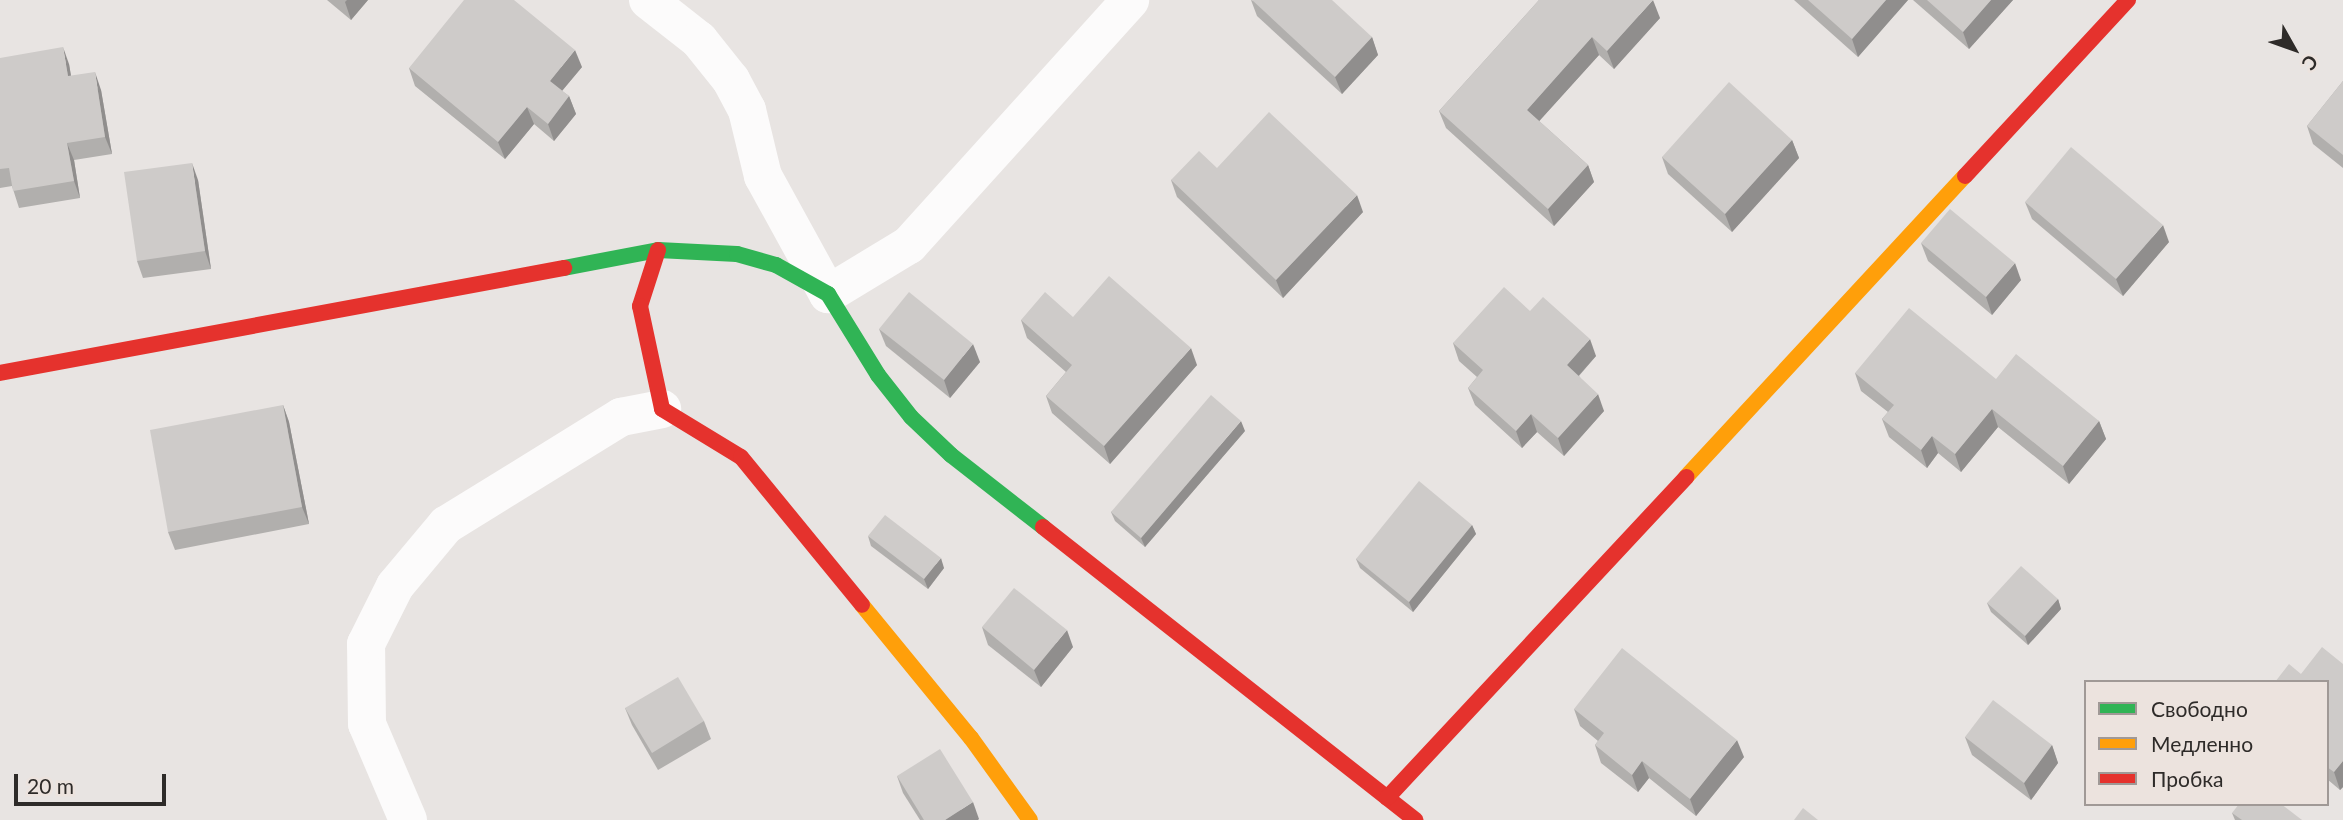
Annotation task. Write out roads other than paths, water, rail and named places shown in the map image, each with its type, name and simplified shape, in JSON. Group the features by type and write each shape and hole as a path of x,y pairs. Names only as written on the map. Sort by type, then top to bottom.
{"street":[{"path":"649,0 699,40 731,80 747,110 763,176 828,294 878,375 911,417 951,455 1415,820"},
{"path":"828,294 909,245 1130,0"},
{"path":"1387,798 2128,0"},
{"path":"0,373 658,250 737,254 776,265 828,294"},
{"path":"658,250 640,306 662,409"},
{"path":"408,820 367,724 366,644 395,586 446,525 621,417 662,409 741,457 971,738 1030,820"}]}
